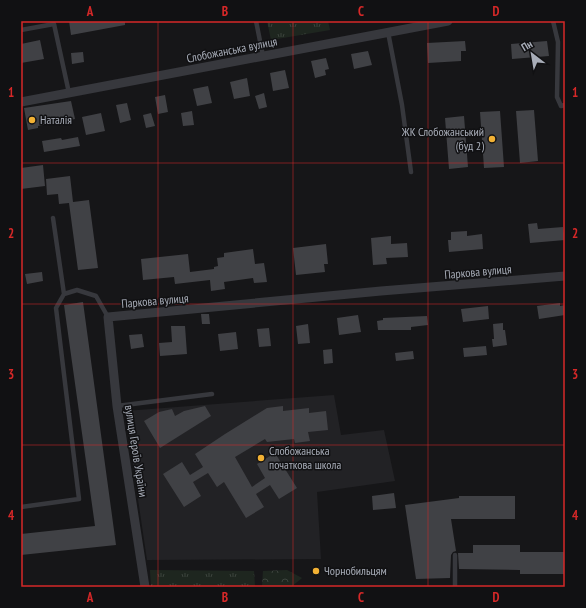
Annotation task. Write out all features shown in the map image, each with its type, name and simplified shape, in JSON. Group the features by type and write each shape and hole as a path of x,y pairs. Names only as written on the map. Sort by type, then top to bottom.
{"street":[{"name":"Слобожанська вулиця","path":"21,102 448,21"},
{"name":"Паркова вулиця","path":"108,317 381,291 565,276"},
{"name":"вулиця Героїв України","path":"108,317 117,406 145,587"}],"lane":[{"path":"256,21 263,56"},
{"path":"554,21 558,42 557,97 561,106 565,105"},
{"path":"21,30 53,22 69,93"},
{"path":"388,32 402,105 411,172"},
{"path":"21,507 79,499 56,308 64,294 53,218"},
{"path":"64,294 77,290 96,296 108,317"},
{"path":"117,406 212,394"},
{"path":"455,555 455,587"}],"shaded area":[{"name":"Cлобожанська початкова школа","path":"334,395 341,435 384,430 395,481 317,492 321,559 147,560 125,411"}],"green space":[{"path":"267,21 328,21 330,30 271,40"},
{"path":"150,570 254,571 255,587 151,586"},
{"path":"287,570 302,578 291,587 262,587 263,571"}],"building":[{"path":"69,21 125,21 125,25 71,35"},
{"path":"40,40 44,59 21,63 21,44"},
{"path":"465,41 466,51 461,51 461,61 428,63 427,43"},
{"path":"547,41 549,56 512,59 511,44"},
{"path":"368,51 372,65 354,69 351,54"},
{"path":"83,52 84,62 72,64 71,53"},
{"path":"326,58 329,69 325,70 326,75 315,78 311,61"},
{"path":"285,70 289,88 273,91 270,73"},
{"path":"247,78 250,96 234,99 230,82"},
{"path":"208,86 212,103 197,106 193,89"},
{"path":"264,93 267,107 259,109 255,96"},
{"path":"165,95 168,112 158,114 155,97"},
{"path":"71,101 75,119 38,126 38,128 28,130 24,108"},
{"path":"127,103 131,120 120,123 116,105"},
{"path":"534,110 538,161 520,163 516,111"},
{"path":"192,111 194,125 183,126 181,113"},
{"name":"ЖК Слобожанський (буд 2)","path":"500,111 504,167 484,168 480,112"},
{"path":"101,113 105,131 86,135 82,117"},
{"path":"151,113 155,126 146,128 143,115"},
{"path":"464,116 468,167 449,169 445,118"},
{"path":"78,137 80,146 44,152 42,141 61,138 62,140"},
{"path":"43,165 45,186 21,189 21,168"},
{"path":"70,176 73,202 89,200 98,268 78,270 69,203 59,204 58,194 47,195 46,179"},
{"path":"537,223 538,229 563,227 565,240 530,243 528,224"},
{"path":"467,231 467,236 482,234 483,249 449,252 448,240 451,240 451,232"},
{"path":"391,236 391,244 407,243 408,257 386,258 387,264 373,265 371,238"},
{"path":"326,244 328,264 324,264 325,272 296,275 293,248"},
{"path":"253,249 255,264 264,263 267,282 254,283 253,278 224,282 225,289 211,291 210,280 175,284 174,277 143,280 141,259 188,254 190,272 214,269 214,267 218,266 217,258 224,257 224,253"},
{"path":"42,272 43,281 27,284 25,274"},
{"path":"83,302 116,545 21,555 21,534 95,526 64,305"},
{"path":"560,303 560,306 565,305 565,315 539,319 537,306"},
{"path":"488,306 489,319 463,322 461,309"},
{"path":"201,314 209,314 210,324 202,324"},
{"path":"358,315 361,332 339,335 337,318"},
{"path":"427,316 428,325 411,327 411,330 378,330 377,321 383,320 383,318"},
{"path":"503,323 503,330 505,330 507,345 493,347 493,324"},
{"path":"308,324 310,343 298,344 296,326"},
{"path":"171,326 185,326 187,354 160,356 159,343 172,342"},
{"path":"269,328 271,346 259,347 257,329"},
{"path":"236,332 238,349 220,351 218,334"},
{"path":"142,334 144,347 131,349 129,335"},
{"path":"486,346 487,355 464,357 463,348"},
{"path":"332,349 333,363 324,364 323,350"},
{"path":"413,351 414,359 396,361 395,353"},
{"path":"205,406 211,416 160,448 144,421 159,412 172,409 175,416 184,411"},
{"path":"283,406 283,411 309,408 309,413 326,411 328,430 308,432 310,441 295,443 294,439 267,442 265,439 235,457 252,487 265,478 257,464 275,453 297,488 279,499 270,485 256,494 264,507 246,518 224,482 217,487 208,473 193,482 201,496 184,507 163,474 182,462 190,475 203,467 195,454 267,408"},
{"path":"394,493 396,508 373,510 372,496"},
{"path":"459,496 515,496 515,519 451,519 456,551 451,555 450,578 416,579 405,505 459,498"},
{"path":"473,545 520,545 520,552 565,552 565,574 520,574 520,570 459,569 458,553 473,553"}],"place":[{"name":"Наталія","path":"32,120"},
{"name":"ЖК Слобожанський (буд 2)","path":"492,139"},
{"name":"Cлобожанська початкова школа","path":"261,458"},
{"name":"Чорнобильцям","path":"316,571"}]}
